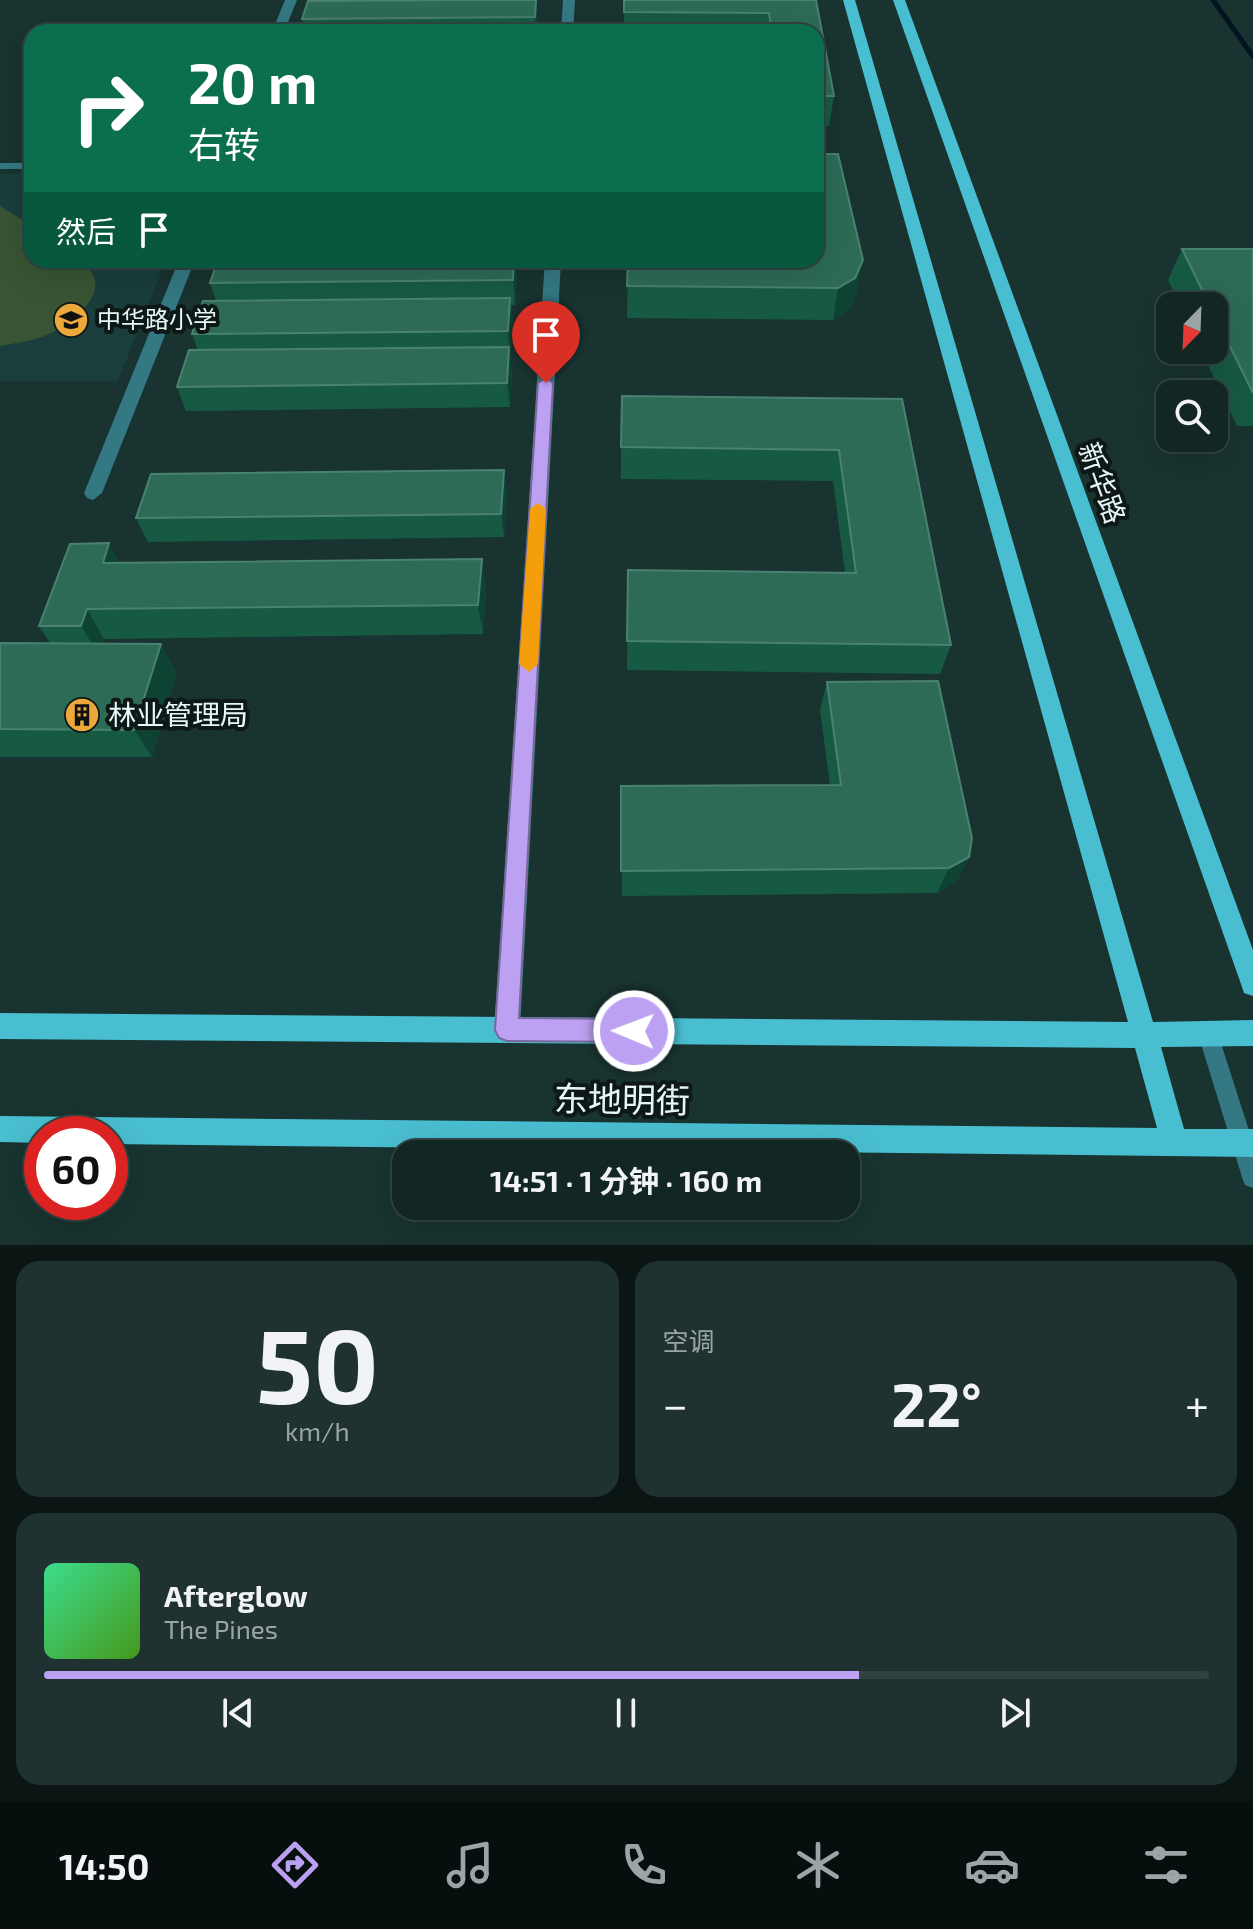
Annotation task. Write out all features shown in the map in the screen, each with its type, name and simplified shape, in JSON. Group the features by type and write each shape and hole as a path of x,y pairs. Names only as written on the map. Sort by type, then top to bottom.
{"main road":[{"path":"849,0 1175,1143"},
{"name":"新华路","path":"899,0 1253,984"},
{"path":"0,1026 1145,1035 1253,1033"},
{"name":"东地明街","path":"0,1129 1248,1143"}],"street":[{"path":"281,24 291,0"},
{"path":"568,24 569,0"},
{"path":"93,493 184,268"},
{"path":"507,1030 553,268"}],"lane":[{"path":"0,166 24,166"},
{"path":"1208,1034 1248,1143 1253,1177"}],"shaded area":[{"name":"中华路小学","path":"24,173 24,268 163,268 118,381 0,381 0,174"}],"green space":[{"path":"0,206 24,221 24,268 87,268 95,282 90,301 66,325 37,338 0,346"}],"building":[{"path":"536,0 535,17 302,19 308,1"},
{"path":"624,0 816,0 820,24 771,24 769,13 624,12"},
{"path":"824,43 834,96 824,96"},
{"path":"824,154 838,154 863,260 855,278 838,288 627,286 628,268 824,268"},
{"path":"1182,249 1253,249 1253,393 1228,342 1228,292 1203,292"},
{"path":"215,268 514,268 513,280 210,283"},
{"path":"510,298 508,331 192,334 203,301"},
{"path":"509,347 507,383 177,387 189,350"},
{"path":"622,396 902,399 951,645 627,641 628,570 856,573 839,450 621,447"},
{"path":"504,470 501,514 136,518 151,474"},
{"path":"109,543 103,563 482,559 478,605 87,609 81,626 39,626 70,544"},
{"path":"0,643 161,644 134,730 0,729"},
{"path":"938,681 972,838 969,857 949,868 621,871 621,786 841,785 827,682"}],"waterway":[{"path":"1213,0 1253,57"}],"slow traffic":[{"path":"529,664 538,509"}],"place":[{"name":"中华路小学","path":"71,320"},
{"name":"林业管理局","path":"82,715"}],"route":[{"path":"546,383 507,1030 634,1031"}]}
